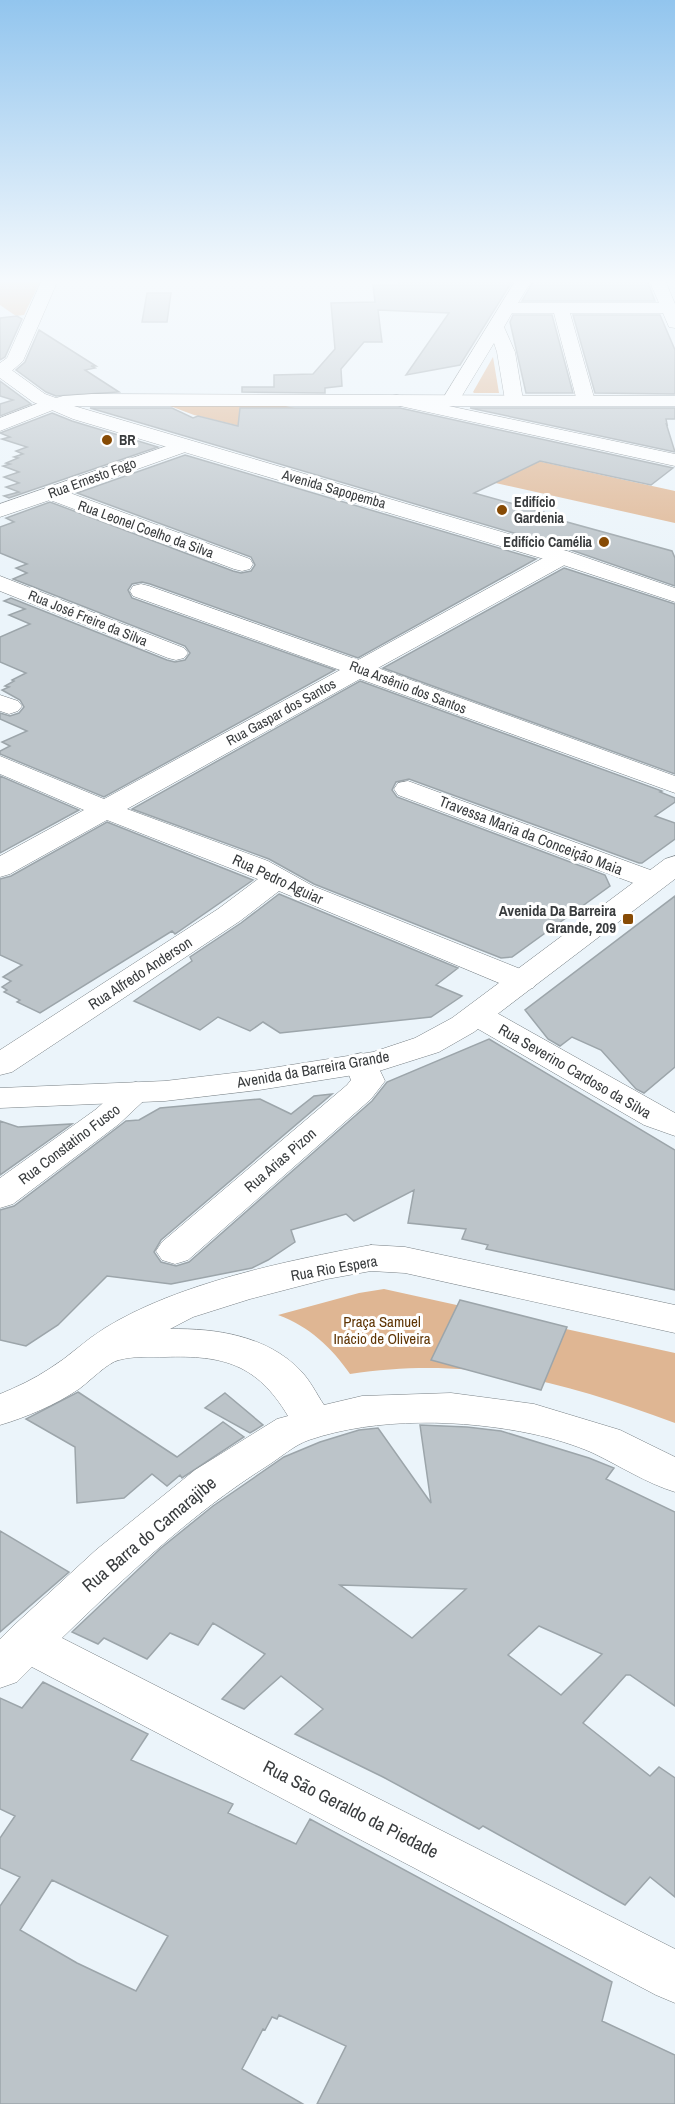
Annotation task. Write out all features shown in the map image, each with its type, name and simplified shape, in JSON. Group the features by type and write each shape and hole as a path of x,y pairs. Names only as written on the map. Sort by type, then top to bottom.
{"street":[{"name":"Avenida Sapopemba","path":"11,378 29,392 80,415 562,557 675,596"},
{"path":"451,400 464,378"},
{"path":"510,378 514,400"},
{"path":"580,378 586,400"},
{"path":"0,425 52,404 92,399 675,401"},
{"path":"397,400 675,460"},
{"path":"605,445 675,445"},
{"name":"Rua Ernesto Fogo","path":"0,511 184,446"},
{"name":"Rua Leonel Coelho da Silva","path":"50,493 242,564"},
{"name":"Rua Gaspar dos Santos","path":"0,868 562,557"},
{"name":"Rua José Freire da Silva","path":"0,583 176,653"},
{"name":"Rua Arsênio dos Santos","path":"141,591 675,785"},
{"name":"Rua Pedro Aguiar","path":"0,764 106,809 258,867 303,892 522,981"},
{"name":"Travessa Maria da Conceição Maia","path":"408,789 664,873"},
{"name":"Avenida da Barreira Grande","path":"0,1098 136,1092 259,1080 379,1061 427,1045 477,1015 664,873"},
{"name":"Rua Alfredo Anderson","path":"0,1065 229,915 278,878"},
{"name":"Rua Severino Cardoso da Silva","path":"477,1015 657,1118 675,1125"},
{"name":"Rua Arias Pizon","path":"175,1251 359,1092 368,1081 361,1063"},
{"name":"Rua Constatino Fusco","path":"0,1196 107,1117 136,1092"},
{"name":"Rua Rio Espera","path":"108,1347 134,1329 241,1288 327,1266 371,1258 405,1260 675,1319"},
{"path":"0,1410 30,1398 63,1380 108,1347 182,1342 220,1346 254,1354 286,1380 314,1424"},
{"name":"Rua Barra do Camarajibe","path":"13,1655 112,1563 210,1481 292,1430 314,1424 362,1412 451,1408 534,1419 606,1441 675,1476"},
{"name":"Rua São Geraldo da Piedade","path":"13,1655 675,1977"}],"green space":[{"path":"481,378 497,378 499,393 473,392"},
{"path":"162,403 281,405 675,491 675,523 236,425 194,415"},
{"name":"Praça Samuel Inácio de Oliveira","path":"384,1289 675,1353 675,1423 594,1395 516,1376 436,1368 394,1369 350,1374 319,1339 300,1325 278,1315 359,1293"}],"building":[{"path":"27,378 98,378 119,392 56,396 46,392"},
{"path":"274,378 342,378 342,386 325,388 325,393 242,392 242,387 274,387"},
{"path":"523,378 569,378 573,393 526,393"},
{"path":"591,378 675,378 675,394 595,393"},
{"path":"0,381 31,404 0,416 0,404 13,400 0,396"},
{"path":"90,408 172,408 193,418 198,416 238,426 240,408 400,408 673,468 651,485 540,461 474,493 543,512 538,514 672,551 675,558 675,586 571,550"},
{"path":"470,408 675,408 675,419 666,419 666,423 675,452"},
{"path":"52,413 158,447 9,498 4,496 19,492 6,487 19,483 4,477 19,472 3,466 18,458 14,457 23,454 16,451 27,447 2,439 10,437 0,433"},
{"path":"185,455 536,559 358,658 150,584 142,582 132,584 128,590 132,598 335,670 104,797 0,754 0,751 10,746 2,742 27,731 0,719 0,713 10,716 19,713 24,707 20,700 2,690 9,687 5,686 14,681 12,680 26,673 0,662 0,637 30,624 9,615 25,609 4,601 11,598 167,660 175,662 185,660 190,653 185,646 13,579 27,573 16,568 27,564 0,553 0,527 14,522 6,518 50,502 233,571 241,573 251,571 255,565 251,557 77,493"},
{"path":"564,568 675,604 675,774 383,668"},
{"path":"360,681 662,791 660,792 675,798 675,802 655,816 675,823 675,839 639,863 409,779 396,782 392,790 397,797 605,875 610,886 512,957 501,958 314,884 269,859 132,809"},
{"path":"0,776 79,810 0,853"},
{"path":"107,822 253,880 175,934 172,931 40,1013 17,1002 20,1000 4,992 7,990 2,987 11,981 3,977 22,965 0,955 0,879 11,876"},
{"path":"279,894 458,968 436,985 462,996 431,1017 280,1033 263,1022 250,1031 218,1017 200,1030 134,1001 192,961 190,957"},
{"path":"675,896 675,1067 644,1093 636,1089 601,1050 572,1037 560,1046 548,1039 525,1010"},
{"path":"489,1039 675,1150 675,1290 486,1249 488,1245 462,1239 466,1229 408,1223 414,1190 354,1221 346,1214 291,1230 295,1242 252,1268 171,1284 107,1276 58,1325 26,1346 0,1340 0,1210 14,1206 126,1121 139,1120 160,1108 260,1099 291,1114 314,1096 332,1094 161,1240 154,1252 161,1262 176,1266 189,1262 372,1101 387,1082"},
{"path":"0,1121 18,1127 72,1124 0,1175"},
{"path":"460,1300 567,1327 541,1390 431,1360"},
{"path":"78,1392 177,1457 223,1422 244,1437 182,1478 180,1475 167,1486 152,1474 124,1498 77,1503 75,1447 26,1419"},
{"path":"225,1393 263,1425 250,1433 205,1408"},
{"path":"420,1425 501,1431 589,1458 614,1468 606,1479 675,1512 675,1706 630,1675 626,1675 583,1723 650,1776 659,1767 675,1778 675,1897 650,1877 625,1905 483,1826 479,1829 383,1777 295,1734 323,1709 281,1676 244,1709 222,1699 265,1654 213,1623 198,1645 170,1633 147,1659 104,1638 98,1644 72,1632 161,1548 213,1506 284,1457 320,1442 359,1430 378,1428 431,1503","holes":["340,1585 466,1589 412,1638","539,1626 602,1654 561,1695 508,1655"]},
{"path":"0,1531 69,1572 0,1632"},
{"path":"43,1682 148,1734 131,1760 233,1804 228,1813 296,1844 310,1819 612,1982 602,2021 675,2055 675,2104 317,2104 346,2046 279,2015 277,2019 272,2017 265,2030 263,2029 242,2069 303,2104 0,2104 0,1906 20,1877 0,1868 0,1838 15,1816 0,1809 0,1698 22,1708","holes":["52,1880 168,1936 136,1991 77,1963 20,1930"]}],"place":[{"name":"BR","path":"107,440"},
{"name":"Edifício Gardenia","path":"502,510"},
{"name":"Edifício Camélia","path":"604,542"},
{"name":"Avenida Da Barreira Grande, 209","path":"628,919"}]}
